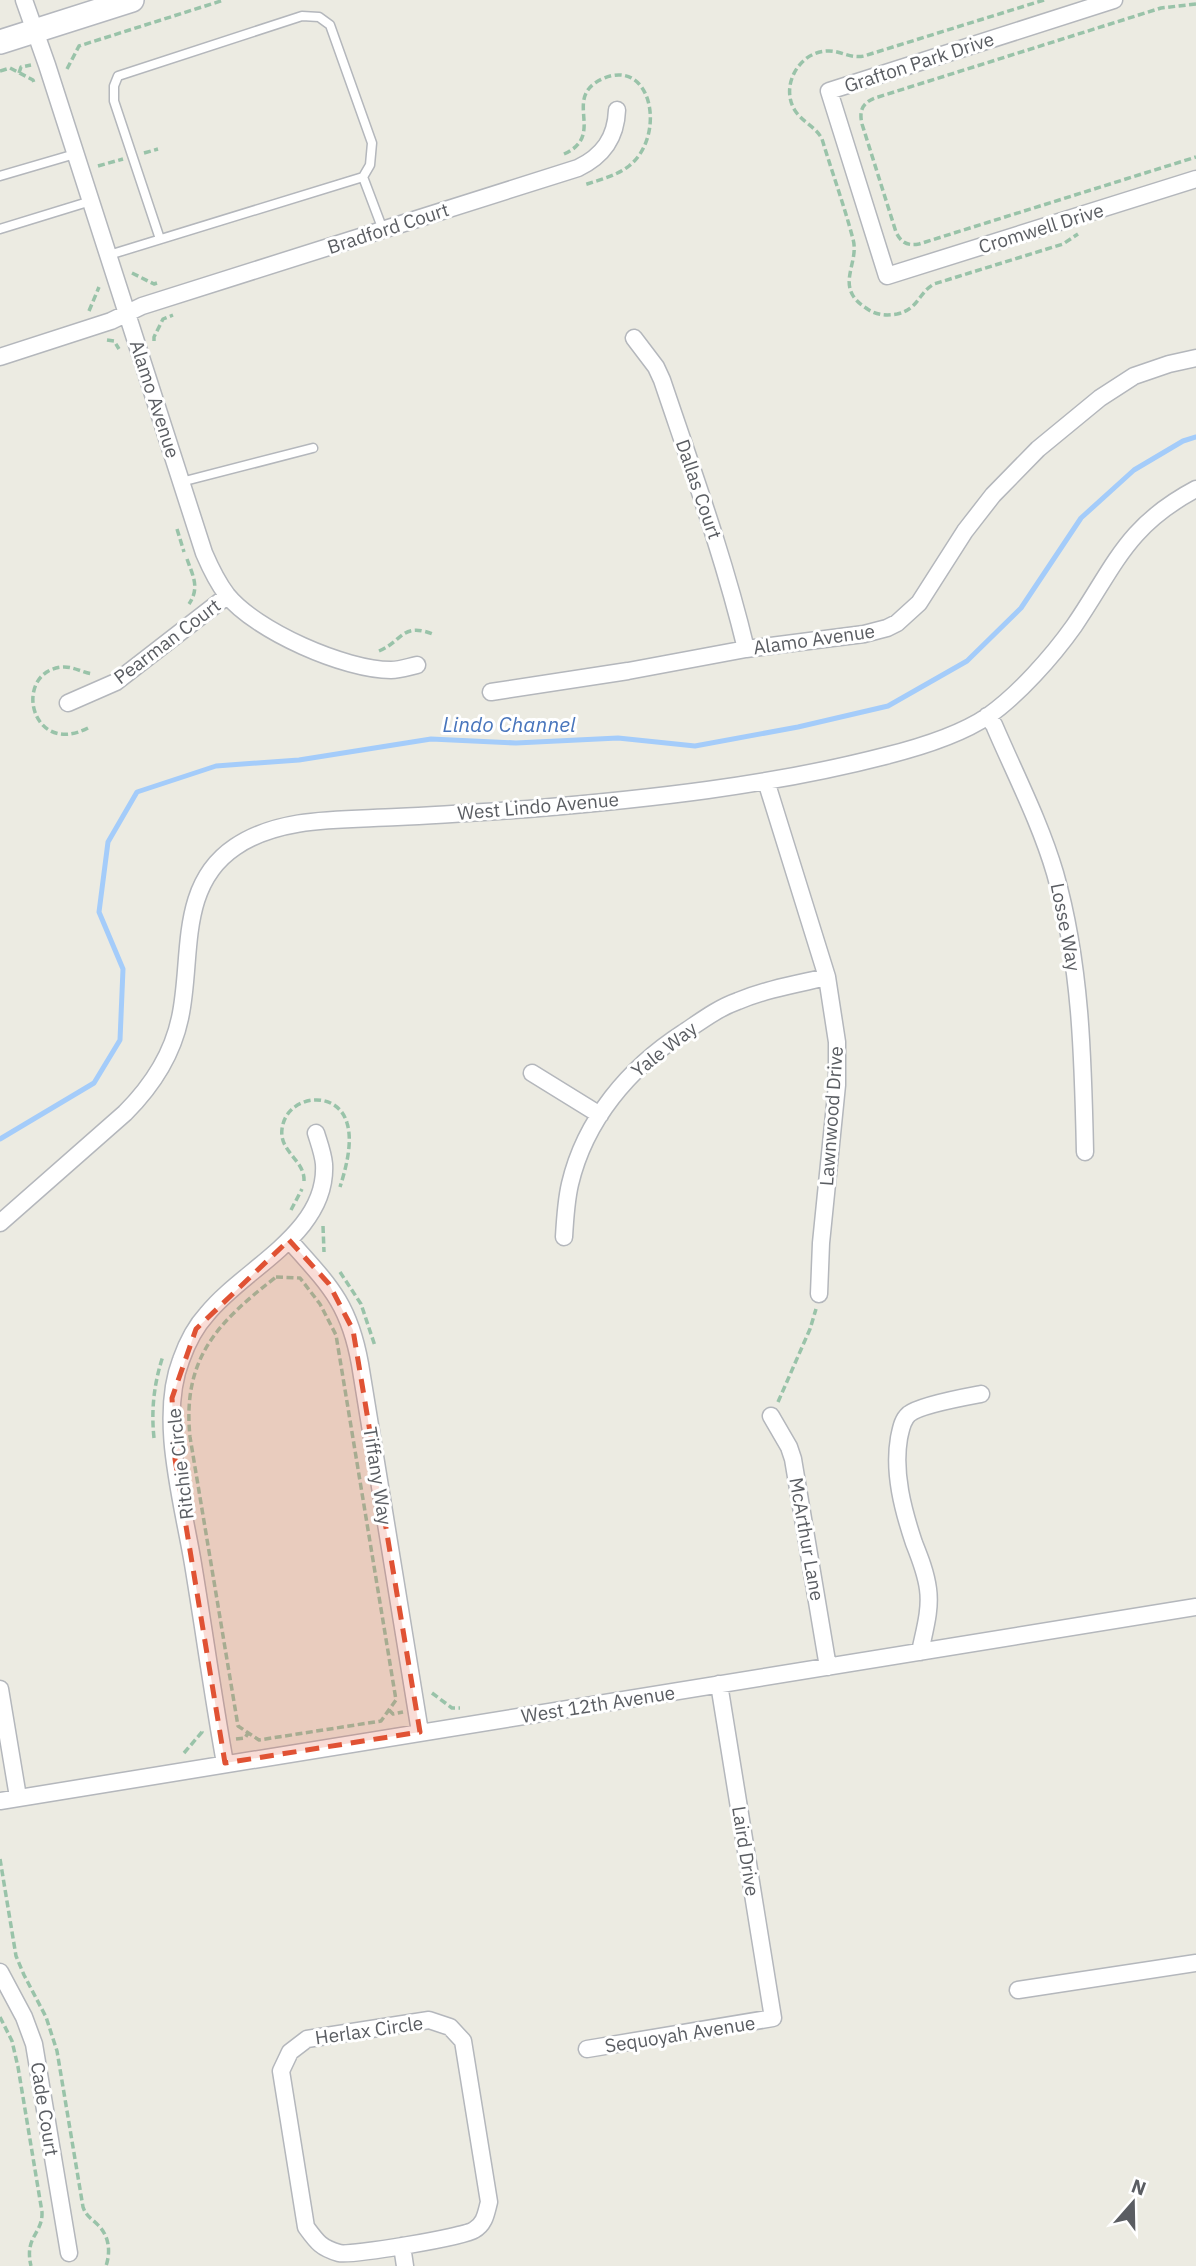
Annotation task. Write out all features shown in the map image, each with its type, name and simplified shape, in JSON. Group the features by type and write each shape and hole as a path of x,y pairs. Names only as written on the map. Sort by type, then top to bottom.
{"main road":[{"path":"0,42 132,0"}],"street":[{"name":"Alamo Avenue","path":"24,0 204,553 214,575 228,596 241,608 272,631 316,651 382,670 417,665"},
{"name":"Grafton Park Drive","path":"887,276 829,91 1114,0"},
{"name":"Bradford Court","path":"0,357 111,321 142,306 578,168 599,155 611,139 617,110"},
{"name":"Cromwell Drive","path":"887,276 1196,179"},
{"name":"Dallas Court","path":"634,338 662,380 709,513 736,604 746,649"},
{"name":"Alamo Avenue","path":"491,692 746,649 864,634 887,628 897,623 919,603 965,531 993,495 1038,449 1115,387 1151,370 1196,358"},
{"name":"West Lindo Avenue","path":"0,1223 125,1113 158,1073 173,1043 180,1019 188,934 196,899 211,870 243,842 267,832 313,822 574,804 766,781 866,761 937,740 988,716 1035,673 1058,647 1133,536 1158,512 1196,489"},
{"name":"Pearman Court","path":"68,703 116,682 228,596"},
{"name":"Losse Way","path":"988,716 1038,827 1054,870 1065,912 1080,1011 1085,1152"},
{"name":"Lawnwood Drive","path":"766,781 827,977 834,1020 837,1063 819,1294"},
{"name":"Yale Way","path":"564,1237 567,1199 574,1169 611,1097 636,1068 675,1038 737,1001 827,977"},
{"path":"532,1073 600,1115"},
{"name":"Ritchie Circle","path":"225,1763 175,1459 172,1398 174,1380 186,1346 206,1314 289,1240 307,1218 320,1190 324,1164 316,1133"},
{"name":"Tiffany Way","path":"289,1240 329,1284 353,1331 419,1732"},
{"path":"920,1652 929,1593 925,1569 907,1520 900,1490 897,1455 900,1432 903,1422 912,1412 981,1394"},
{"name":"McArthur Lane","path":"772,1416 793,1459 828,1667"},
{"name":"West 12th Avenue","path":"0,1801 1196,1607"},
{"name":"Laird Drive","path":"719,1684 773,2018"},
{"path":"0,1689 18,1797"},
{"path":"1018,1990 1196,1963"},
{"name":"Cade Court","path":"0,1972 24,2017 34,2044 69,2253"},
{"name":"Sequoyah Avenue","path":"587,2049 773,2018"},
{"name":"Herlax Circle","path":"429,2020 450,2027 463,2041 489,2202 485,2220 474,2231 402,2246 343,2255 320,2246 306,2227 281,2071 290,2052 307,2039 429,2020"},
{"path":"402,2246 405,2266"}],"lane":[{"path":"108,255 363,177 370,165 372,143 330,25 319,16 302,16 118,76 114,86 114,100 160,239"},
{"path":"0,176 75,153"},
{"path":"363,177 383,230"},
{"path":"0,229 91,201"},
{"path":"181,482 313,448"}],"path":[{"path":"70,79 67,66 79,46 224,0"},
{"path":"1044,0 864,57 852,57 831,51 816,53 802,61 793,74 791,97 797,113 815,128 822,139 855,245 849,272 850,288 858,302 870,311 888,315 906,311 914,307 926,289 934,284 1063,244 1075,237 1083,227"},
{"path":"1196,4 1161,8 875,98 865,103 860,112 896,232 902,242 909,245 1196,157"},
{"path":"563,154 575,149 582,141 585,130 583,104 595,83 609,77 623,76 641,87 651,109 650,130 643,150 621,172 576,187"},
{"path":"125,250 133,274 154,284 166,279"},
{"path":"155,346 154,337 163,319 176,314"},
{"path":"98,342 114,341 123,359"},
{"path":"174,518 196,582 194,596 186,607"},
{"path":"375,652 410,631 435,635"},
{"path":"88,728 71,735 50,731 36,717 32,696 43,676 56,668 69,667 92,674 101,673"},
{"path":"289,1213 302,1190 304,1173 283,1144 282,1128 291,1109 304,1101 319,1100 334,1105 346,1121 349,1136 347,1156 337,1196"},
{"path":"326,1255 323,1251 322,1227 327,1217"},
{"path":"334,1264 361,1304 376,1351"},
{"path":"276,1277 299,1278 320,1304 336,1335 396,1700 381,1721 258,1740 238,1726 190,1437 188,1407 194,1376 211,1339 228,1317 276,1277"},
{"path":"772,1416 810,1329 819,1294"},
{"path":"155,1442 155,1388 166,1348"},
{"path":"430,1681 432,1695 452,1708 460,1708"},
{"path":"182,1754 202,1732 200,1722"},
{"path":"0,2017 12,2041 18,2067 42,2212 41,2221 30,2244 32,2266"}],"highlighted area":[{"path":"289,1240 329,1284 353,1330 420,1732 225,1763 175,1459 172,1398 196,1329"}],"waterway":[{"name":"Lindo Channel","path":"0,1139 94,1083 120,1040 123,969 99,912 108,842 137,792 216,766 299,760 431,739 516,743 618,738 695,746 798,727 888,706 967,661 1021,608 1081,518 1134,470 1183,441 1196,437"}]}
